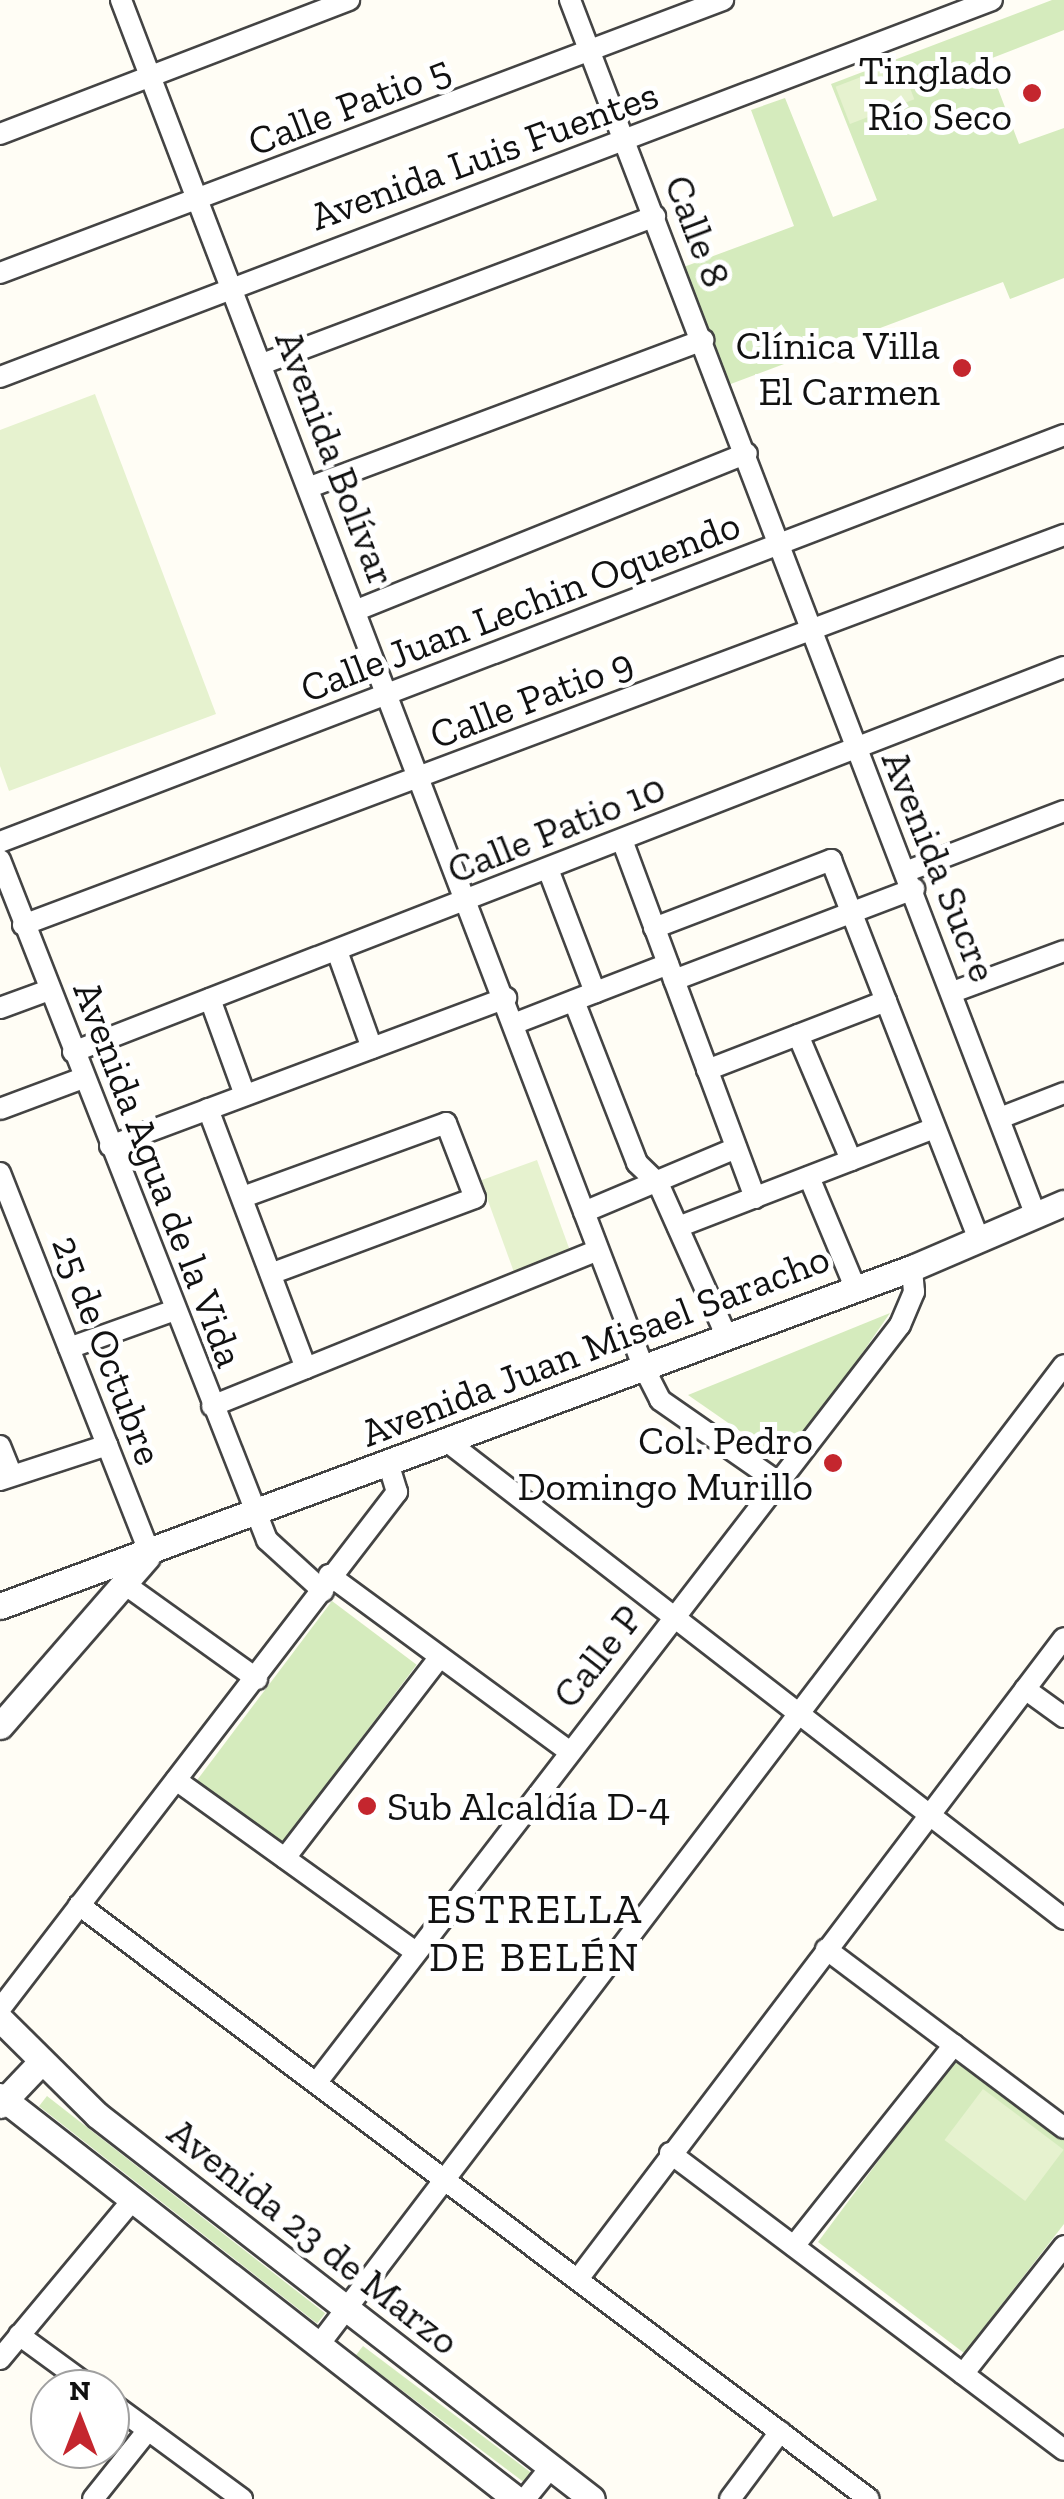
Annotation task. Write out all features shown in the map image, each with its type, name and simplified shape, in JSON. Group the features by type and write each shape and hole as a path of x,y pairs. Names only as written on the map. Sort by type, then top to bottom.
{"street":[{"name":"Avenida Bolívar","path":"121,0 506,998"},
{"path":"0,134 348,0"},
{"name":"Calle 8","path":"570,0 782,543"},
{"name":"Calle Patio 5","path":"0,274 723,0"},
{"name":"Avenida Luis Fuentes","path":"0,377 230,284 625,142 992,0"},
{"path":"262,364 655,216"},
{"path":"310,486 703,340"},
{"name":"Calle Juan Lechin Oquendo","path":"0,842 1064,435"},
{"path":"357,610 748,453"},
{"name":"Calle Patio 9","path":"23,925 1064,534"},
{"name":"Avenida Sucre","path":"782,543 855,746 910,880 1035,1214"},
{"name":"Calle Patio 10","path":"73,1052 1064,667"},
{"path":"516,1023 595,992 671,972 852,912 910,880 1064,812"},
{"path":"622,840 755,1198"},
{"name":"Avenida Agua de la Vida","path":"0,860 266,1540 567,1750"},
{"path":"654,928 832,860 977,1235"},
{"path":"548,869 595,992"},
{"path":"337,951 372,1048"},
{"path":"953,992 1064,951"},
{"path":"0,1008 48,990"},
{"path":"110,1146 506,998 598,1250 660,1400 778,1482"},
{"path":"210,1000 245,1095"},
{"path":"574,1000 637,1163 658,1182 727,1337"},
{"path":"707,1070 886,1001"},
{"path":"798,1035 851,1160"},
{"path":"0,1108 83,1078"},
{"path":"1000,1118 1064,1093"},
{"path":"208,1109 306,1368"},
{"path":"243,1197 446,1123 475,1198 271,1274"},
{"path":"678,1227 935,1128"},
{"path":"584,1212 736,1148"},
{"name":"25 de Octubre","path":"0,1173 8,1215 70,1348 150,1553"},
{"path":"809,1177 855,1287"},
{"name":"Avenida Juan Misael Saracho","path":"0,1606 912,1268 977,1235 1064,1203"},
{"path":"212,1406 598,1250"},
{"name":"Calle P","path":"317,2082 567,1750 900,1325 914,1292 912,1268"},
{"path":"70,1348 174,1310"},
{"path":"318,2346 1064,1365"},
{"path":"448,1442 670,1619 802,1714 1064,1919"},
{"path":"0,1446 6,1478 106,1445"},
{"path":"0,2009 397,1492 388,1464"},
{"name":"Avenida Juan Misael Saracho","path":"0,1726 150,1553"},
{"path":"122,1583 257,1679"},
{"path":"578,2279 1064,1638"},
{"path":"285,1858 439,1658"},
{"path":"1025,1689 1064,1717"},
{"path":"176,1780 414,1951"},
{"path":"79,1905 448,2178 868,2499"},
{"path":"826,1949 1064,2128"},
{"name":"Avenida 23 de Marzo","path":"0,2020 39,2064 592,2499"},
{"path":"794,2246 954,2045"},
{"path":"1,2100 39,2064"},
{"name":"Avenida 23 de Marzo","path":"1,2100 129,2204 516,2499"},
{"path":"670,2153 1064,2450"},
{"path":"0,2359 129,2204"},
{"path":"963,2374 1064,2246"},
{"path":"20,2335 66,2369"},
{"path":"130,2417 242,2499"},
{"path":"93,2499 148,2430"},
{"path":"730,2499 780,2432"},
{"path":"525,2499 550,2468"}],"green space":[{"path":"1052,0 1064,0 1064,30 987,60 1019,144 1064,128 1064,278 1010,299 1003,282 728,385 681,268 794,226 751,110 785,98 833,217 877,200 831,84"},
{"path":"900,62 914,99 850,124 836,87"},
{"path":"95,394 216,714 9,791 0,766 0,430"},
{"path":"537,1160 571,1253 514,1274 481,1181"},
{"path":"890,1313 786,1463 688,1395"},
{"path":"332,1601 417,1665 282,1844 197,1780"},
{"path":"958,2054 1064,2132 1064,2224 964,2353 818,2242"},
{"path":"983,2089 1064,2150 1025,2201 944,2140"},
{"path":"47,2096 325,2313 317,2324 39,2106"},
{"path":"363,2346 533,2474 526,2484 356,2356"}],"place":[{"name":"Tinglado Río Seco","path":"1032,93"},
{"name":"Clínica Villa El Carmen","path":"962,368"},
{"name":"Col. Pedro Domingo Murillo","path":"833,1463"},
{"name":"Sub Alcaldía D-4","path":"367,1806"}],"district":[{"name":"ESTRELLA DE BELÉN","path":"535,1933"}]}
